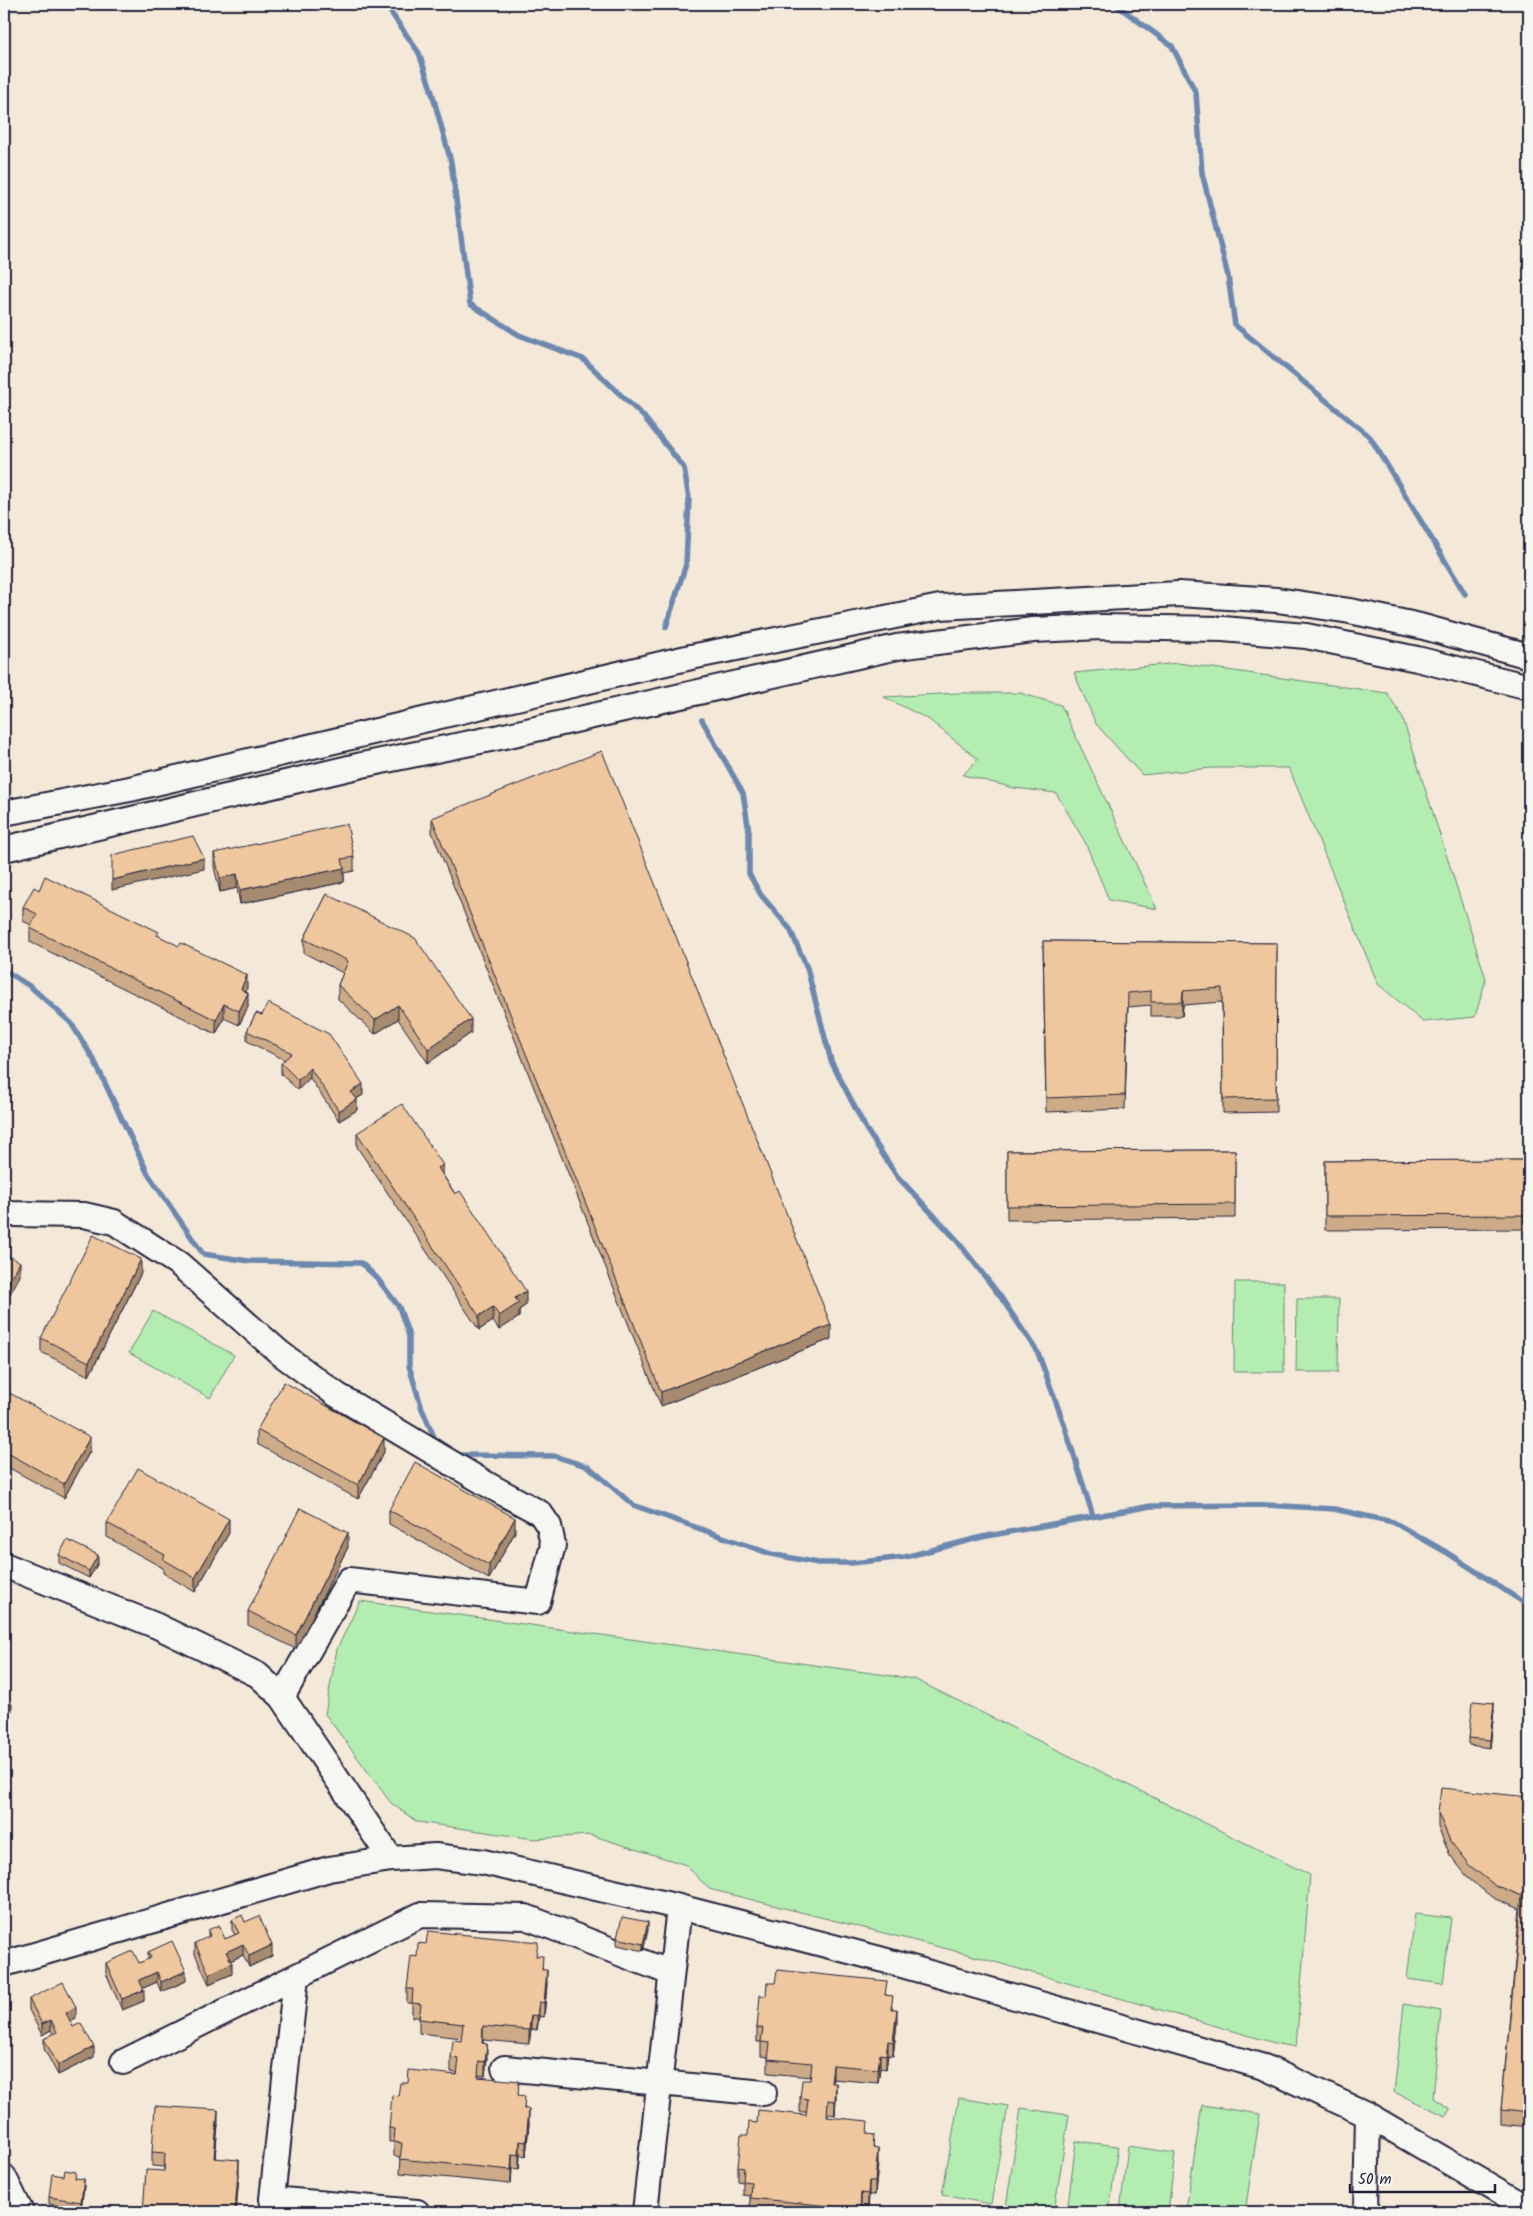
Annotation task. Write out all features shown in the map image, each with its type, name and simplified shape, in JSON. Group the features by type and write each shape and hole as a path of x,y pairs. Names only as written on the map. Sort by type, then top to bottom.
{"street":[{"path":"4,813 130,789 691,657 940,607 1179,594 1277,600 1350,611 1420,626 1529,656"},
{"path":"4,849 362,765 500,737 897,647 1033,630 1101,627 1223,629 1306,636 1417,659 1529,687"},
{"path":"356,737 362,765"},
{"path":"130,789 142,817"},
{"path":"4,1211 11,1214 84,1215 114,1222 180,1264 280,1353 338,1395 490,1486 540,1513 549,1526 553,1545 538,1602 349,1580 282,1696"},
{"path":"4,1565 157,1626 258,1675 282,1696 391,1859"},
{"path":"4,1964 329,1869 391,1859 435,1856 483,1862 679,1907 889,1961 1264,2067 1368,2115 1529,2209"},
{"path":"645,2212 679,1907"},
{"path":"123,2062 420,1915 526,1917 671,1973"},
{"path":"296,1977 274,2206 417,2212"},
{"path":"504,2068 764,2093"},
{"path":"1366,2212 1368,2115"},
{"path":"4,2177 21,2212"}],"green space":[{"path":"1178,663 1387,693 1402,716 1486,979 1475,1017 1423,1022 1378,984 1289,768 1212,768 1142,775 1096,724 1074,673"},
{"path":"958,693 1020,693 1061,705 1157,909 1109,900 1085,842 1056,793 1014,788 963,775 978,759 928,719 884,697"},
{"path":"1235,1282 1284,1282 1284,1372 1234,1372"},
{"path":"1297,1299 1339,1299 1338,1372 1296,1372"},
{"path":"153,1311 234,1355 210,1398 129,1353"},
{"path":"360,1601 914,1679 1310,1875 1296,2047 1278,2044 967,1954 709,1889 686,1865 591,1835 534,1839 417,1822 391,1803 325,1714 337,1649"},
{"path":"1415,1914 1451,1918 1443,1984 1407,1979"},
{"path":"1404,2004 1441,2011 1433,2098 1450,2109 1446,2116 1394,2092"},
{"path":"959,2098 1008,2106 991,2204 942,2195"},
{"path":"1202,2105 1260,2114 1245,2212 1186,2210"},
{"path":"1021,2108 1069,2115 1054,2212 1006,2207"},
{"path":"1076,2141 1118,2146 1109,2212 1067,2212"},
{"path":"1128,2146 1175,2153 1168,2212 1120,2212"}],"building":[{"path":"602,751 831,1325 661,1392 432,818"},
{"path":"347,824 354,857 342,859 344,868 240,890 237,874 220,878 214,853"},
{"path":"193,836 204,858 112,880 112,855"},
{"path":"45,876 159,932 157,935 179,946 181,943 247,975 241,989 248,993 239,1011 224,1004 216,1020 30,928 37,914 23,907 34,887 39,890"},
{"path":"327,894 415,938 471,1019 428,1049 398,1005 375,1020 338,985 348,961 304,939"},
{"path":"1043,941 1277,943 1276,1098 1223,1099 1222,988 1183,991 1182,1002 1151,1002 1151,991 1128,993 1125,1095 1046,1098"},
{"path":"268,1003 329,1034 363,1084 351,1092 357,1099 339,1111 310,1068 298,1080 281,1063 292,1053 247,1031 256,1013 262,1015"},
{"path":"402,1104 443,1165 438,1168 455,1194 460,1191 526,1291 515,1298 519,1303 499,1316 493,1307 479,1316 357,1133"},
{"path":"1235,1150 1235,1204 1007,1206 1007,1151"},
{"path":"1529,1160 1529,1215 1325,1216 1325,1161"},
{"path":"93,1235 141,1259 89,1362 41,1338"},
{"path":"4,1253 20,1262 4,1291"},
{"path":"284,1382 384,1438 358,1485 257,1430"},
{"path":"4,1390 90,1437 64,1484 4,1451"},
{"path":"415,1462 515,1518 489,1565 389,1510"},
{"path":"138,1468 229,1519 195,1578 163,1559 165,1555 107,1523"},
{"path":"300,1508 348,1533 296,1635 248,1611"},
{"path":"67,1540 98,1555 89,1571 59,1555"},
{"path":"4,1692 12,1704 4,1709"},
{"path":"1473,1701 1494,1703 1490,1740 1469,1738"},
{"path":"1441,1788 1529,1797 1529,2113 1501,2110 1522,1896 1493,1884 1469,1865 1450,1841 1438,1813"},
{"path":"242,1915 245,1922 259,1916 272,1945 249,1956 243,1944 226,1952 232,1963 209,1974 195,1943 210,1936 208,1930 219,1925 225,1939 239,1933 232,1920"},
{"path":"622,1917 648,1922 643,1944 617,1938"},
{"path":"428,1931 538,1942 536,1956 543,1956 542,1970 547,1970 544,2003 539,2002 537,2016 531,2015 529,2030 483,2026 482,2043 487,2044 485,2062 479,2061 478,2077 519,2081 518,2095 525,2096 524,2109 529,2109 526,2142 520,2141 519,2155 512,2154 511,2170 400,2159 402,2143 394,2142 395,2129 389,2128 392,2095 398,2096 400,2083 408,2083 409,2070 457,2075 459,2059 451,2058 453,2040 461,2041 463,2024 419,2019 421,2004 412,2003 413,1989 407,1989 411,1956 417,1957 418,1943 426,1944"},
{"path":"172,1941 186,1971 161,1982 157,1972 139,1980 144,1990 122,1999 106,1963 133,1951 139,1963 151,1958 148,1952"},
{"path":"777,1970 887,1981 885,1995 893,1996 891,2009 897,2009 893,2042 888,2041 886,2055 880,2054 878,2069 833,2065 831,2083 836,2083 835,2101 828,2100 827,2117 868,2121 867,2134 874,2135 873,2148 878,2149 875,2181 869,2181 868,2194 861,2193 860,2209 750,2198 751,2182 743,2181 744,2168 738,2167 741,2135 748,2135 749,2122 757,2123 758,2110 806,2115 808,2099 800,2098 802,2080 810,2080 812,2063 768,2059 770,2043 761,2042 763,2028 757,2028 760,1995 766,1996 767,1983 775,1983"},
{"path":"63,1982 76,2007 66,2013 73,2027 81,2023 94,2047 58,2065 44,2039 57,2032 51,2020 42,2024 29,1999"},
{"path":"155,2106 218,2110 214,2158 239,2160 235,2212 143,2212 146,2170 164,2171 165,2153 152,2152"},
{"path":"65,2170 76,2172 75,2178 84,2179 81,2202 49,2197 52,2174 64,2176"}],"waterway":[{"path":"385,4 419,53 431,89 451,162 470,304 519,335 583,359 644,417 684,468 689,499 686,564 666,627"},
{"path":"1115,4 1172,46 1196,93 1202,173 1228,276 1235,325 1370,437 1465,594"},
{"path":"702,720 743,793 749,832 749,874 761,895 790,929 807,968 831,1061 866,1129 897,1176 955,1238 1000,1296 1038,1353 1064,1424 1093,1516"},
{"path":"4,970 31,987 71,1023 94,1060 148,1174 203,1254 249,1261 361,1263 377,1278 399,1307 409,1336 409,1366 422,1409 435,1439 443,1445"},
{"path":"456,1455 554,1456 589,1467 633,1505 771,1554 818,1563 852,1563 905,1557 982,1537 1151,1506 1267,1505 1334,1509 1393,1522 1446,1552 1529,1606"}]}
